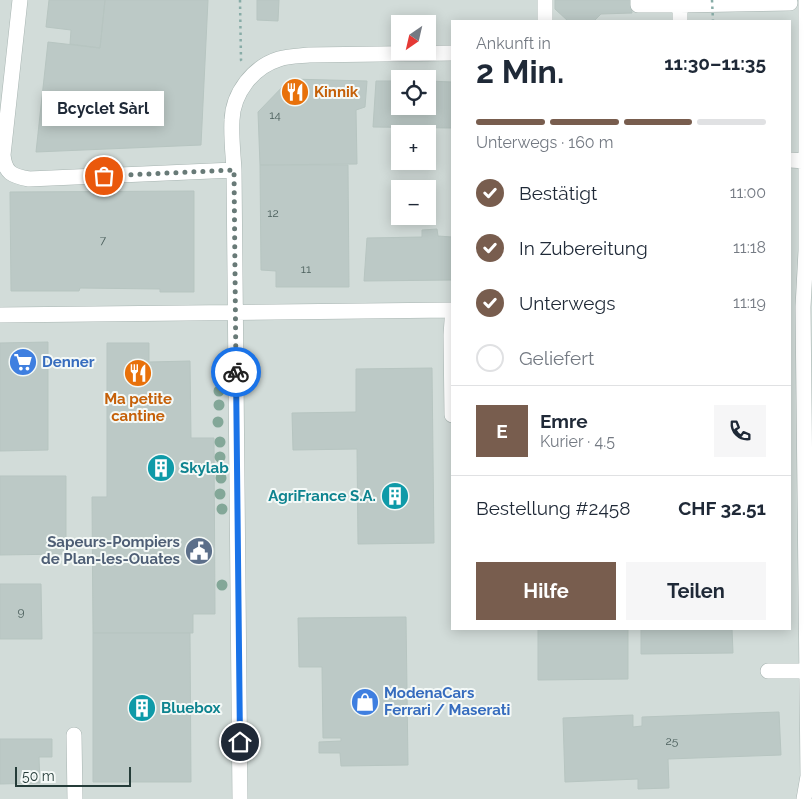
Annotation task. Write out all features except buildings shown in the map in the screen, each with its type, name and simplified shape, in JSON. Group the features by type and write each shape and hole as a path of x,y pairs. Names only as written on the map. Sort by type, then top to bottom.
{"street":[{"path":"20,0 2,155 6,169 10,173 29,179 234,170"},
{"path":"545,0 545,20"},
{"path":"638,0 638,6 758,2 790,3"},
{"path":"804,799 808,776 807,671 809,654 802,307 806,251 806,0"},
{"path":"680,5 680,20"},
{"path":"240,799 233,111 241,91 254,74 268,64 289,57 391,53"},
{"path":"436,53 451,53"},
{"path":"791,160 806,161"},
{"path":"0,315 451,310"},
{"path":"768,671 807,671"},
{"path":"74,735 75,799"}],"path":[{"path":"240,0 240,60 254,74"},
{"path":"712,0 713,20"}],"shaded area":[{"path":"0,0 812,0 812,799 0,799"}],"way so far":[{"path":"104,176 234,170 236,372"}],"place":[{"name":"Kinnik","path":"295,92"},
{"name":"Bcyclet Sàrl","path":"104,176"},
{"name":"Denner","path":"23,362"},
{"name":"Ma petite cantine","path":"138,373"},
{"name":"Skylab","path":"161,468"},
{"name":"AgriFrance S.A.","path":"395,496"},
{"name":"Sapeurs-Pompiers de Plan-les-Ouates","path":"199,551"},
{"name":"ModenaCars Ferrari / Maserati","path":"365,702"},
{"name":"Bluebox","path":"142,708"}],"route":[{"path":"236,372 240,742"}]}
